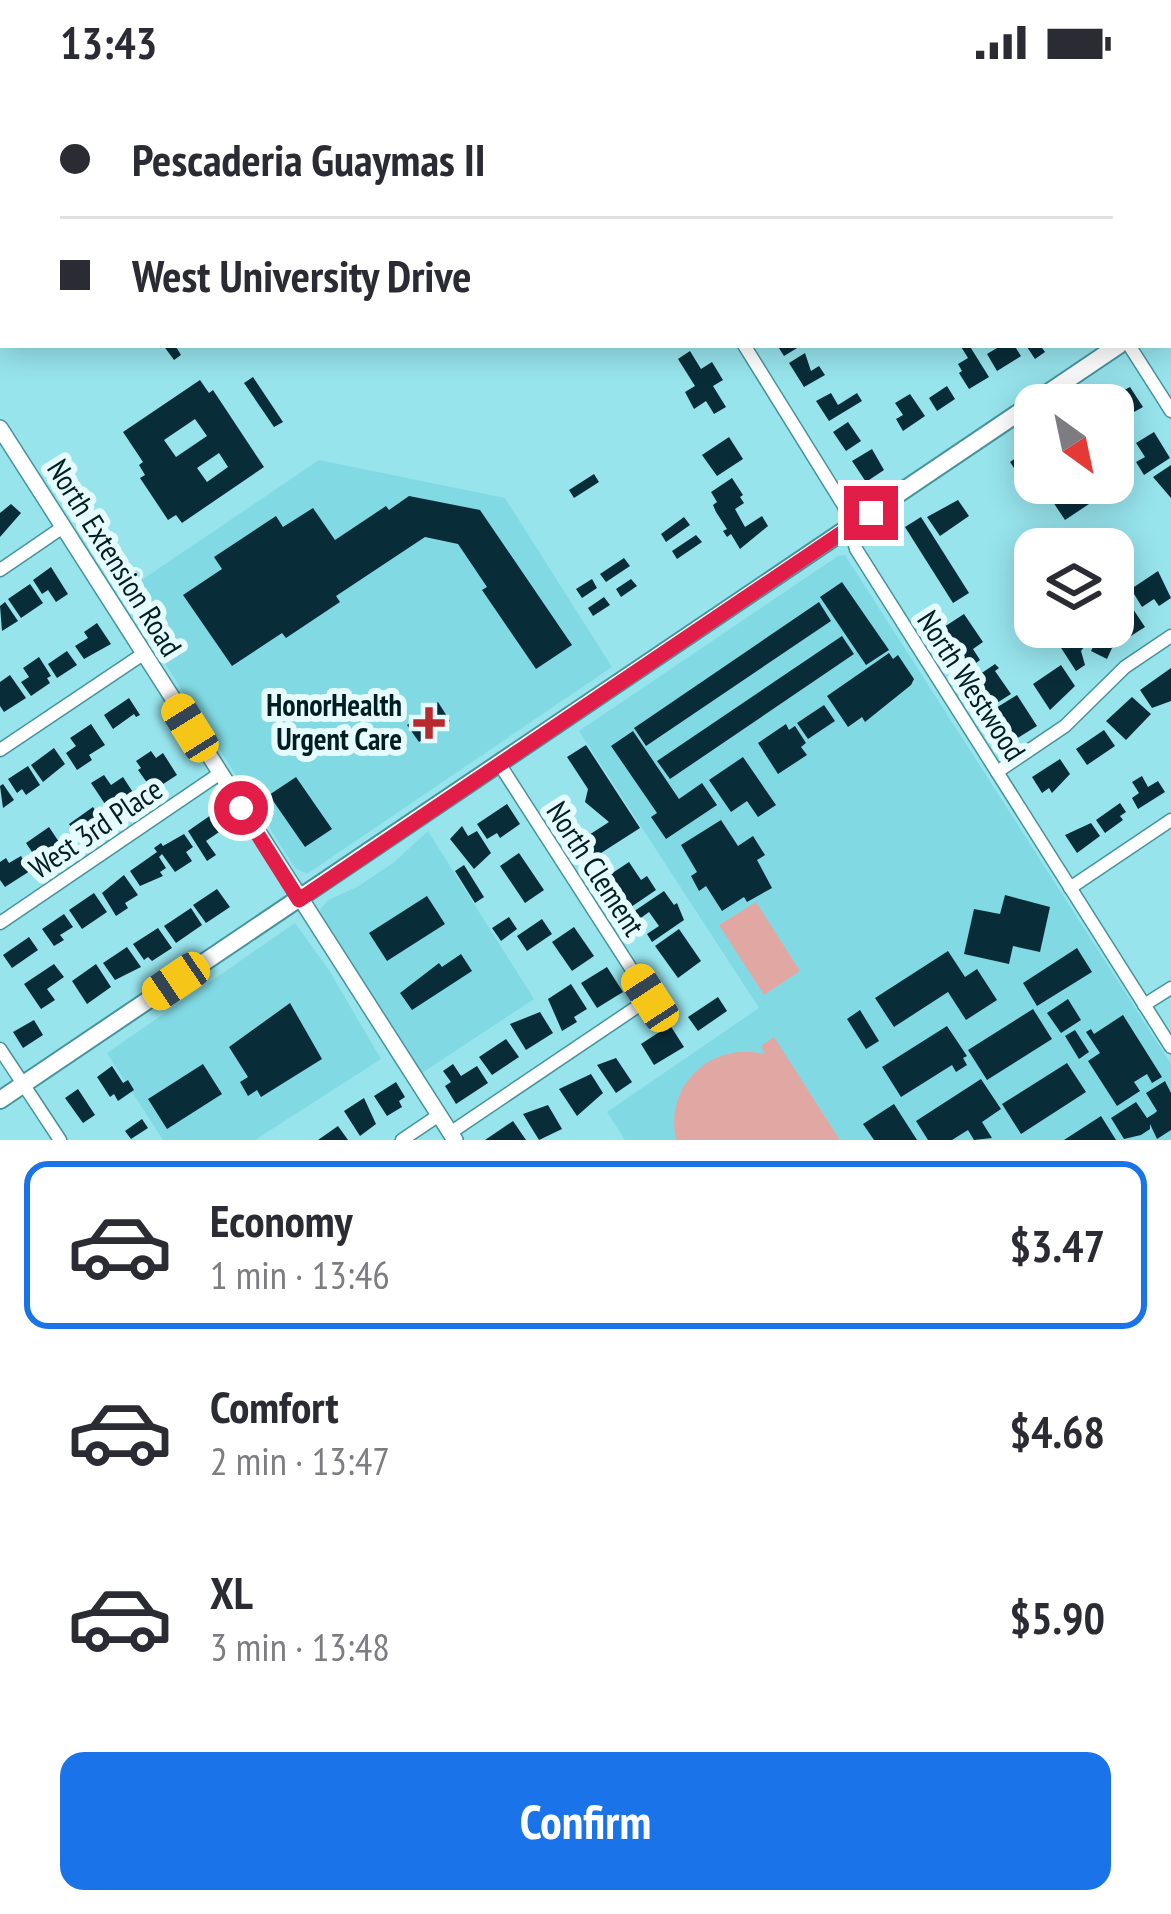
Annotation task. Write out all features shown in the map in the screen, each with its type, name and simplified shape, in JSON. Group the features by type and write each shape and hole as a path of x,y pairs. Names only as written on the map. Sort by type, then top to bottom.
{"main road":[{"path":"0,1100 1119,348"}],"street":[{"name":"North Westwood","path":"746,348 843,503 856,550 1171,1047"},
{"path":"1126,348 1171,411"},
{"name":"North Extension Road","path":"0,428 453,1137"},
{"path":"0,570 63,527"},
{"path":"998,772 1065,726 1125,667 1171,636"},
{"path":"0,750 143,654"},
{"name":"North Clement","path":"453,1137 650,998 500,765"},
{"name":"West 3rd Place","path":"0,922 219,774"},
{"path":"1070,888 1171,820"},
{"path":"1144,1005 1171,988"},
{"path":"0,1048 60,1140"},
{"path":"402,1140 439,1115"}],"shaded area":[{"path":"319,460 505,498 612,667 307,874 295,868 121,594"},
{"path":"845,555 1171,1064 1171,1140 625,1140 607,1112 759,1008 579,731"},
{"path":"428,831 534,999 422,1073 319,911 328,900 393,863"},
{"path":"756,902 800,971 764,995 719,925"},
{"path":"295,923 329,970 381,1059 255,1140 163,1140 107,1053"},
{"path":"774,1037 840,1140 676,1140 677,1102 696,1072 727,1054 765,1054 761,1046"}],"building":[{"path":"165,348 177,348 181,355 174,360"},
{"path":"962,348 971,348 989,377 969,389 958,364 968,358"},
{"path":"997,348 1016,348 1021,356 997,371 987,354"},
{"path":"1028,348 1045,352 1035,359"},
{"path":"690,351 701,369 712,362 723,380 713,386 726,407 714,414 706,401 694,409 685,392 695,386 678,359"},
{"path":"805,353 811,371 819,366 825,375 804,387 789,363"},
{"path":"253,377 283,422 274,427 244,383"},
{"path":"200,380 209,393 213,390 264,467 182,523 176,515 168,520 140,478 145,475 139,465 143,462 123,432","holes":["195,419 207,436 176,457 164,440","219,453 228,467 207,482 197,468"]},
{"path":"947,386 955,399 937,411 929,398"},
{"path":"831,393 838,405 857,393 862,401 829,421 816,401"},
{"path":"910,394 925,416 903,431 896,419 903,415 895,403"},
{"path":"848,422 861,441 846,451 833,432"},
{"path":"1154,432 1170,458 1144,475 1136,462 1145,457 1136,443"},
{"path":"729,437 743,459 717,476 702,455"},
{"path":"872,449 884,470 866,482 852,461"},
{"path":"1171,465 1171,498 1153,477"},
{"path":"594,474 599,482 574,498 569,490"},
{"path":"732,478 743,495 744,503 735,509 745,527 762,516 768,526 740,549 731,534 727,537 723,531 727,529 711,492"},
{"path":"409,496 480,510 572,645 536,669 482,590 487,587 458,544 425,537 336,596 340,602 232,666 183,595 222,569 214,557 276,516 283,527 313,508 335,540"},
{"path":"958,500 969,516 940,536 927,517"},
{"path":"11,504 21,513 0,537 0,513"},
{"path":"1054,504 1089,504 1065,520"},
{"path":"684,517 690,525 666,542 661,534"},
{"path":"921,517 969,593 953,603 905,527"},
{"path":"696,535 702,542 677,559 672,551"},
{"path":"624,558 630,566 606,582 600,574"},
{"path":"51,567 68,594 56,602 48,590 42,594 33,580"},
{"path":"1158,571 1171,598 1159,606 1154,599 1142,607 1134,587"},
{"path":"592,579 597,588 582,598 576,589"},
{"path":"631,579 637,586 621,597 616,589"},
{"path":"842,582 889,650 866,665 820,597"},
{"path":"30,584 43,603 21,618 8,599"},
{"path":"604,597 610,605 593,616 588,608"},
{"path":"5,602 18,621 2,631 0,606"},
{"path":"819,602 831,621 646,746 634,728"},
{"path":"1134,610 1145,627 1134,634"},
{"path":"964,614 983,642 973,649 980,660 968,669 941,629"},
{"path":"97,623 111,644 84,659 75,646 88,638 84,632"},
{"path":"842,636 854,654 670,779 657,761"},
{"path":"1061,648 1083,648 1085,665 1076,671"},
{"path":"1092,648 1112,648 1107,659"},
{"path":"67,651 77,665 57,678 48,664"},
{"path":"889,653 893,659 898,655 914,679 911,685 865,722 862,717 848,727 827,696"},
{"path":"39,657 51,676 47,678 50,683 31,696 21,682 29,677 23,668"},
{"path":"995,664 1011,694 989,708 973,679"},
{"path":"1061,665 1075,686 1050,710 1033,684"},
{"path":"1171,668 1171,701 1152,708 1140,690"},
{"path":"10,675 26,698 4,712 0,682"},
{"path":"1017,695 1037,726 1011,742 991,711"},
{"path":"1132,697 1151,714 1126,740 1106,721"},
{"path":"129,698 140,715 134,714 113,729 104,715"},
{"name":"HonorHealth Urgent Care","path":"438,702 450,721 419,742 407,725"},
{"path":"824,705 835,721 808,739 797,723"},
{"path":"91,724 105,745 77,770 66,753 76,746 70,738"},
{"path":"786,724 789,730 795,726 806,743 801,747 807,755 778,774 758,743"},
{"path":"1104,730 1115,746 1087,765 1076,749"},
{"path":"633,731 679,799 702,783 717,805 666,839 651,817 657,813 611,746"},
{"path":"586,745 640,828 587,862 575,844 609,822 585,802 588,789 567,757"},
{"path":"54,748 65,764 43,782 31,765"},
{"path":"151,751 156,758 163,753 177,775 157,788 153,781 148,784 136,761"},
{"path":"743,757 776,805 758,817 747,801 731,812 709,780"},
{"path":"1060,759 1070,774 1052,793 1049,788 1042,793 1032,777"},
{"path":"28,766 40,785 26,795 22,789 17,793 8,779"},
{"path":"104,775 111,785 123,777 136,797 109,810 91,783"},
{"path":"1142,776 1148,787 1158,781 1165,792 1138,809 1132,798 1139,793 1132,782"},
{"path":"296,777 332,829 305,847 269,795"},
{"path":"0,786 14,800 3,808"},
{"path":"1120,803 1126,812 1120,816 1123,820 1105,833 1096,820"},
{"path":"507,804 520,824 500,838 497,833 487,839 477,824"},
{"path":"93,807 99,817 94,821 97,825 78,838 69,824"},
{"path":"211,815 222,830 206,841 216,855 207,861 188,831"},
{"path":"721,820 738,846 753,836 765,855 757,860 772,888 722,911 706,886 699,891 691,876 697,872 681,845"},
{"path":"1091,823 1100,836 1077,853 1065,835"},
{"path":"462,826 468,836 477,831 491,853 474,869 450,839"},
{"path":"49,827 63,848 40,864 26,843"},
{"path":"184,834 193,847 186,852 192,861 175,872 162,854 163,876 140,886 130,871 157,852 154,848 161,843"},
{"path":"519,853 544,890 525,903 500,866"},
{"path":"21,856 30,871 5,887 0,862"},
{"path":"629,862 641,880 647,876 656,890 631,907 605,878"},
{"path":"464,865 484,897 475,903 455,871"},
{"path":"124,875 138,895 116,916 102,893"},
{"path":"217,889 230,907 206,923 193,905"},
{"path":"664,891 677,903 684,920 652,942 647,934 659,926 649,912 638,920 633,912"},
{"path":"94,893 107,912 82,929 69,910"},
{"path":"1005,895 1050,907 1040,952 1013,946 1009,964 964,954 974,909 1000,914"},
{"path":"427,896 445,924 387,961 369,933"},
{"path":"191,908 202,925 176,943 164,926"},
{"path":"64,914 73,927 54,946 42,929"},
{"path":"509,917 517,929 501,941 492,928"},
{"path":"542,919 552,934 527,951 517,936"},
{"path":"574,927 594,956 572,971 552,942"},
{"path":"158,928 172,948 152,961 144,960 133,944"},
{"path":"679,929 701,961 678,978 655,946"},
{"path":"29,937 38,950 12,968 3,955"},
{"path":"127,947 141,967 115,980 103,963"},
{"path":"1077,948 1092,972 1037,1006 1023,983"},
{"path":"948,951 965,977 977,969 997,1000 966,1020 948,992 894,1027 875,998"},
{"path":"461,954 472,971 412,1010 400,993 439,963 442,967"},
{"path":"54,964 64,977 47,989 55,1000 41,1009 24,984"},
{"path":"96,964 111,987 87,1004 72,981"},
{"path":"607,967 623,992 597,1008 581,983"},
{"path":"571,984 587,1009 562,1031 548,999"},
{"path":"718,997 727,1011 698,1031 688,1017"},
{"path":"1068,999 1081,1020 1061,1033 1047,1013"},
{"path":"290,1003 322,1059 261,1097 257,1090 248,1096 240,1082 248,1077 229,1047"},
{"path":"1033,1009 1052,1039 987,1080 968,1050"},
{"path":"860,1010 879,1041 866,1049 847,1019"},
{"path":"540,1012 553,1033 526,1050 510,1024"},
{"path":"1123,1015 1162,1077 1152,1083 1147,1074 1134,1082 1140,1091 1117,1106 1088,1061 1100,1053 1086,1032 1091,1029 1094,1034"},
{"path":"34,1020 43,1035 23,1048 13,1032"},
{"path":"670,1025 684,1047 654,1065 641,1044"},
{"path":"947,1026 967,1056 963,1058 967,1065 956,1072 952,1065 901,1097 882,1067"},
{"path":"1075,1030 1089,1052 1079,1059 1065,1036"},
{"path":"506,1039 519,1057 492,1075 479,1057"},
{"path":"616,1058 632,1082 616,1093 597,1065"},
{"path":"1067,1063 1086,1092 1021,1134 1002,1104"},
{"path":"203,1064 222,1094 167,1129 148,1099"},
{"path":"453,1064 461,1076 477,1066 488,1083 456,1104 445,1086 451,1082 443,1071"},
{"path":"112,1066 134,1090 118,1101 97,1077"},
{"path":"591,1074 603,1093 577,1116 559,1089"},
{"path":"981,1079 1001,1109 982,1122 992,1138 974,1140 968,1130 952,1140 928,1140 916,1121"},
{"path":"1165,1081 1171,1093 1171,1130 1157,1139 1150,1124 1141,1135 1124,1139 1111,1118 1136,1102 1147,1118 1155,1113 1146,1093"},
{"path":"396,1082 405,1097 399,1101 402,1107 387,1116 374,1096"},
{"path":"78,1089 95,1115 83,1123 65,1098"},
{"path":"364,1098 376,1124 360,1136 344,1111"},
{"path":"894,1104 917,1140 874,1140 863,1124"},
{"path":"548,1105 562,1129 539,1140 523,1114"},
{"path":"1101,1116 1116,1140 1064,1140"},
{"path":"142,1119 148,1128 131,1139 125,1131"},
{"path":"513,1121 526,1140 485,1140"},
{"path":"338,1126 348,1140 318,1140"}],"place":[{"name":"HonorHealth Urgent Care","path":"429,723"}],"route":[{"path":"241,808 299,900 871,513"}]}
